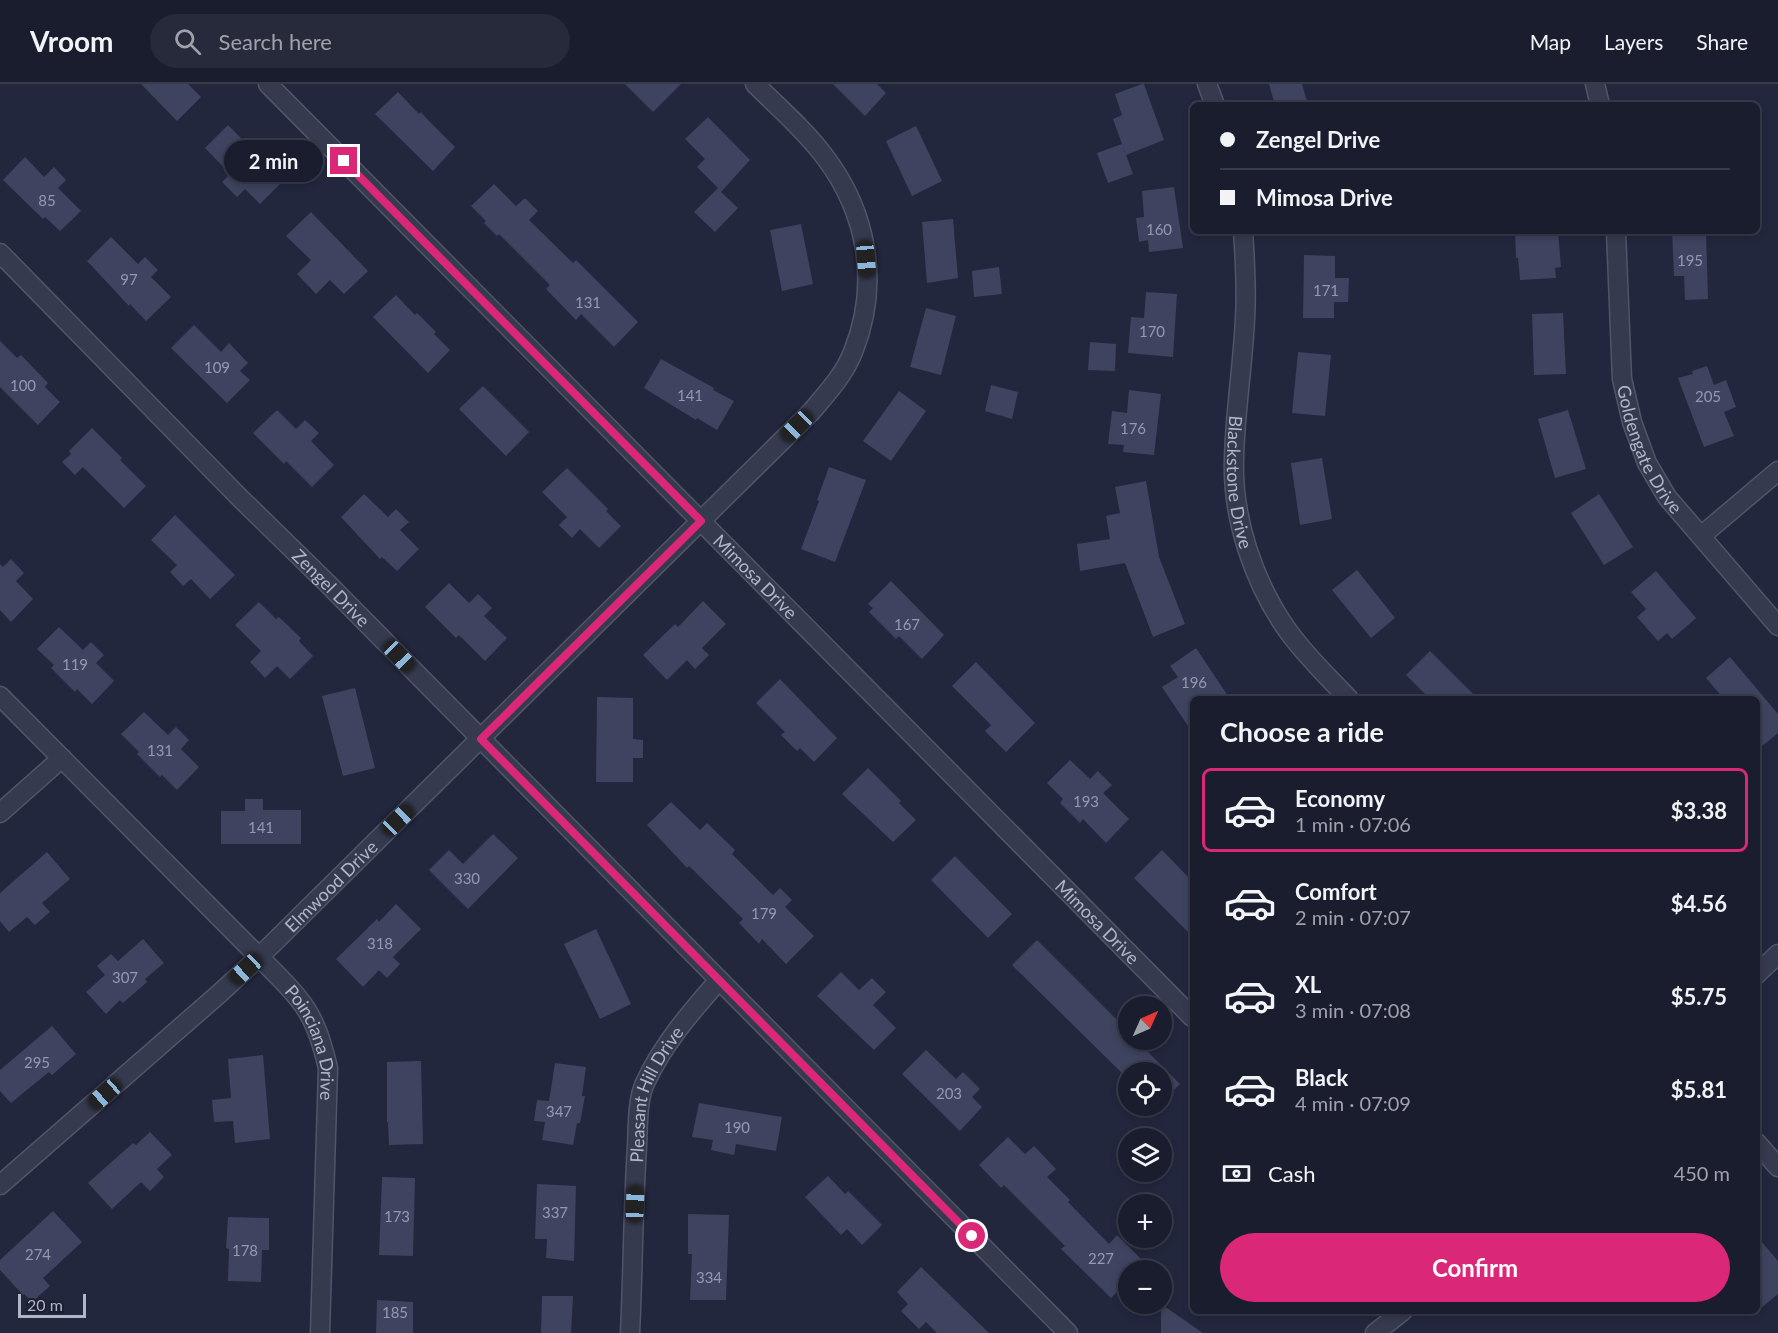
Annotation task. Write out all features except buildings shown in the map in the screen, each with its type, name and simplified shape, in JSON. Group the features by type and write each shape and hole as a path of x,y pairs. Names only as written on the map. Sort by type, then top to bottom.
{"street":[{"name":"Mimosa Drive","path":"268,84 1190,1015"},
{"name":"Elmwood Drive","path":"0,1185 259,957 812,412 840,377 853,352 864,317 868,282 864,242 857,213 844,186 825,157 755,84"},
{"path":"1207,84 1214,102"},
{"path":"1595,84 1599,102"},
{"name":"Blackstone Drive","path":"1242,234 1245,257 1245,316 1234,462 1236,495 1243,533 1263,587 1288,631 1309,658 1346,696"},
{"name":"Goldengate Drive","path":"1616,234 1622,379 1632,422 1647,463 1667,496 1778,626"},
{"name":"Zengel Drive","path":"0,253 1068,1333"},
{"path":"1701,536 1778,471"},
{"name":"Poinciana Drive","path":"0,696 259,957 299,999 312,1020 322,1043 328,1068 320,1333"},
{"path":"0,813 62,758"},
{"path":"1760,971 1778,954"},
{"name":"Pleasant Hill Drive","path":"630,1333 636,1156 639,1113 644,1085 663,1051 687,1017 719,980"},
{"path":"1760,1147 1778,1167"},
{"path":"1375,1333 1399,1314"}],"route":[{"path":"344,161 701,521 481,739 972,1236"}]}
